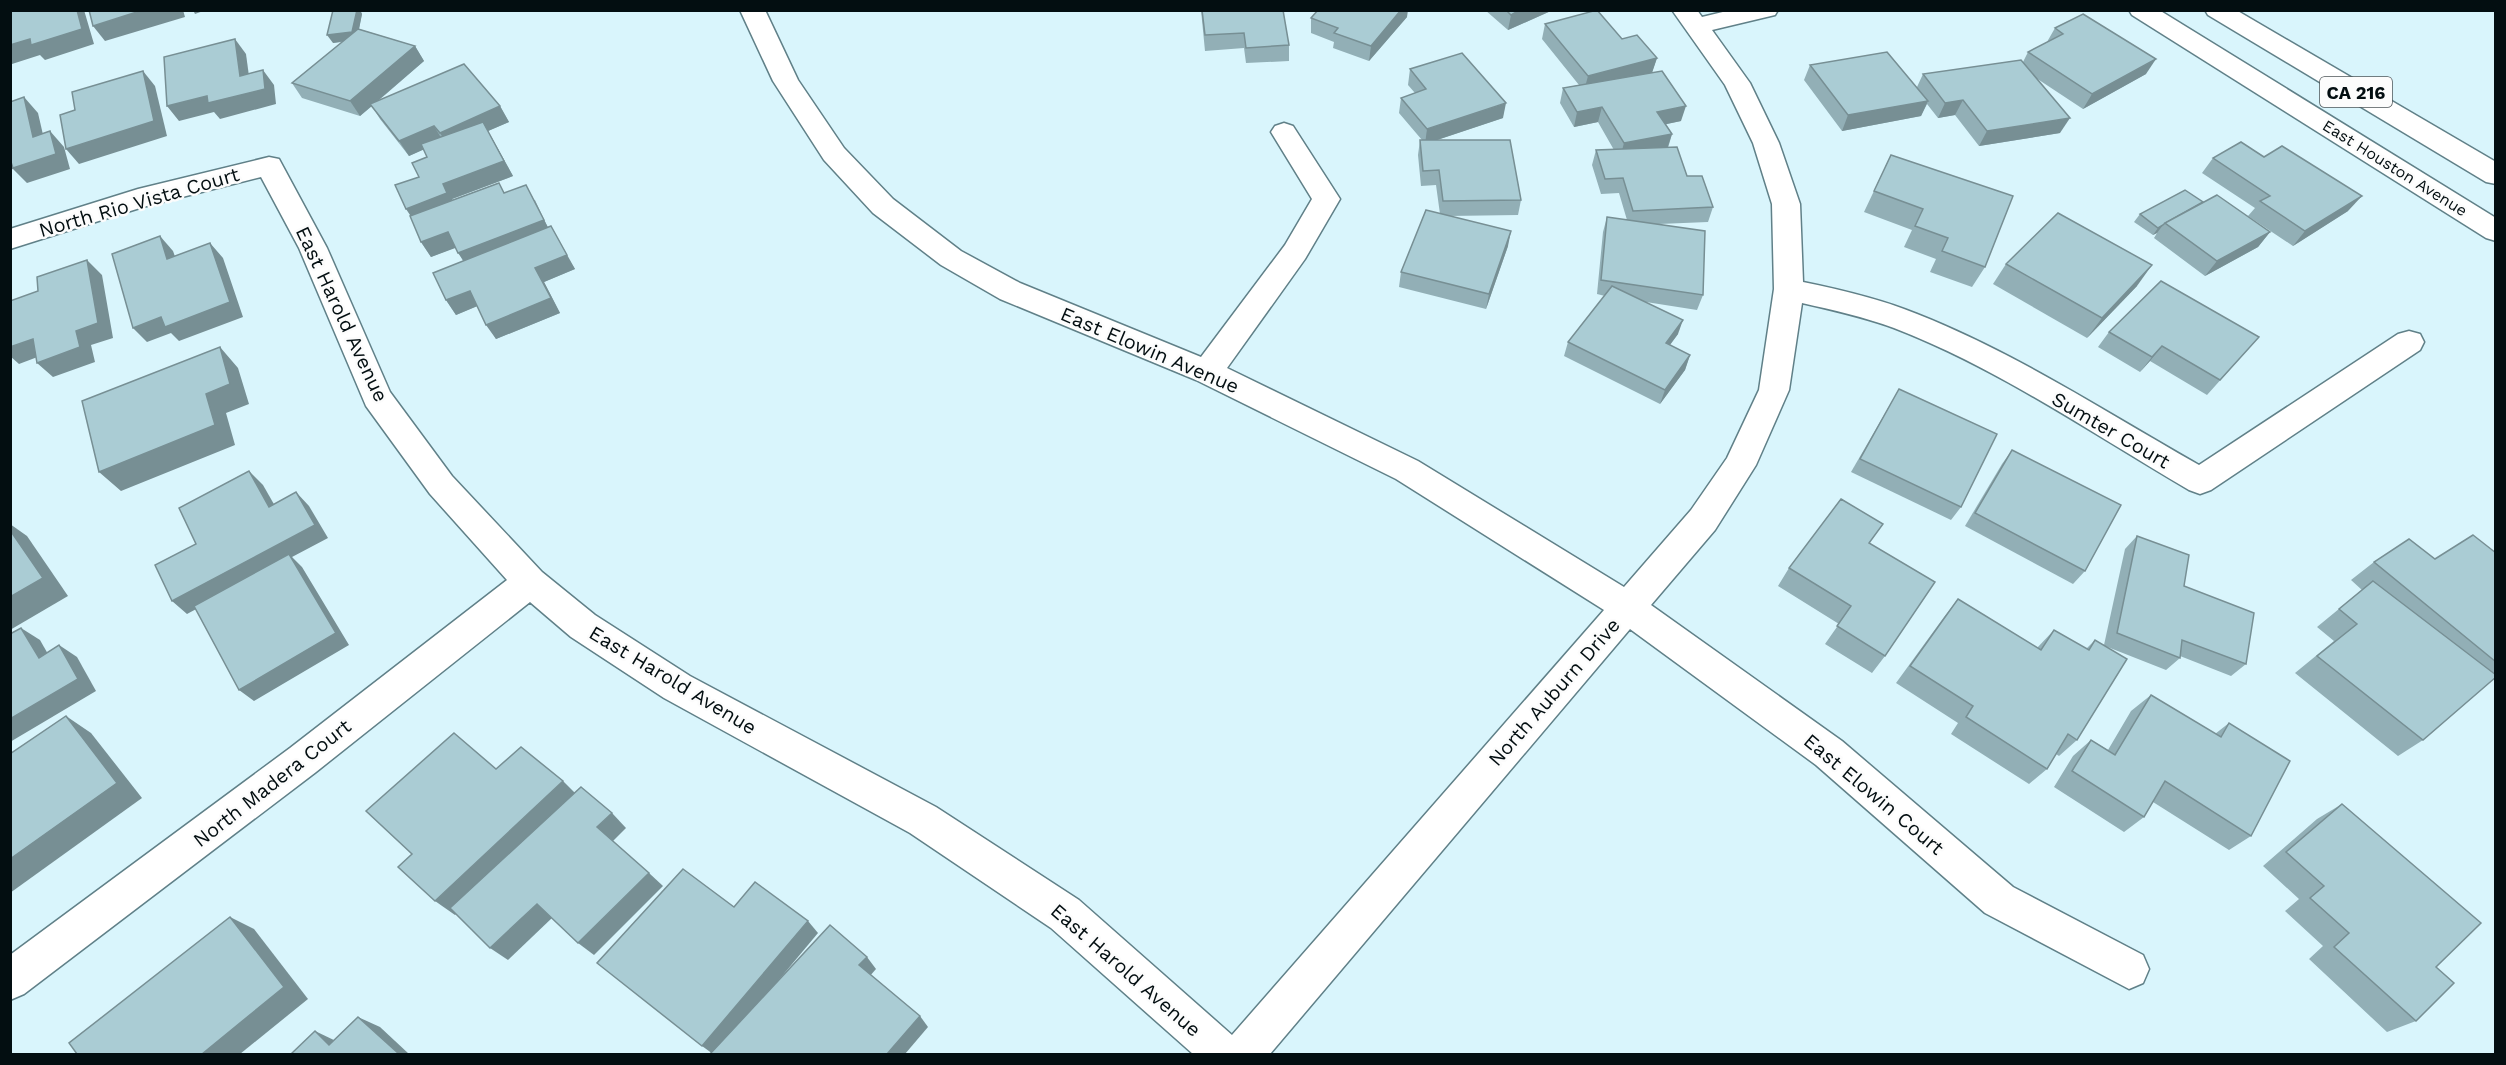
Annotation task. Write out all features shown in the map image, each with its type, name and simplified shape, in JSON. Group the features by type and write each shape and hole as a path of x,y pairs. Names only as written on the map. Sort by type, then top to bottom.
{"street":[{"name":"East Elowin Avenue","path":"752,10 786,81 834,154 883,206 951,258 1010,291 1207,372 1407,470 1627,607"},
{"path":"1690,18 1766,10"},
{"name":"East Houston Avenue","path":"2141,10 2496,231"},
{"name":"CA 216","path":"2217,10 2496,175"},
{"name":"North Auburn Drive","path":"1243,1054 1703,520 1740,465 1774,390 1789,289 1786,204 1766,143 1737,83 1690,18"},
{"path":"1207,372 1295,252 1326,199 1284,132"},
{"name":"North Rio Vista Court","path":"10,239 138,199 269,166"},
{"name":"East Harold Avenue","path":"269,166 313,248 377,398 441,485 530,582 583,626 677,687 923,820 1065,914 1223,1054"},
{"name":"Sumter Court","path":"1789,289 1852,303 1918,326 1982,357 2200,481 2409,342"},
{"name":"North Madera Court","path":"10,980 294,767 530,582"},
{"name":"East Elowin Court","path":"1627,607 1829,753 1999,900 2129,969"}],"building":[{"path":"10,10 77,10 82,29 31,45 30,39 10,45"},
{"path":"89,10 143,10 93,26"},
{"path":"333,10 357,10 352,32 327,35"},
{"path":"1202,10 1283,10 1289,45 1246,48 1244,33 1205,35"},
{"path":"1318,10 1401,10 1371,46 1334,33 1338,28 1311,18"},
{"path":"1506,10 1520,10 1511,15"},
{"path":"1597,10 1622,39 1637,35 1657,58 1588,76 1545,24"},
{"path":"2083,14 2156,59 2092,94 2028,52 2063,34 2055,28"},
{"path":"358,29 415,46 350,101 292,83"},
{"path":"235,39 240,76 263,70 265,89 208,103 207,96 167,106 164,57"},
{"path":"1887,52 1928,101 1848,115 1810,65"},
{"path":"1462,53 1506,103 1427,129 1401,98 1426,89 1410,69"},
{"path":"2021,60 2070,118 1987,131 1963,100 1945,103 1923,74"},
{"path":"464,64 500,106 440,133 434,126 399,141 370,104"},
{"path":"143,71 154,121 66,149 60,115 75,110 72,92"},
{"path":"1662,71 1686,106 1657,112 1672,134 1624,143 1602,107 1577,112 1563,88"},
{"path":"24,97 33,137 50,131 56,154 13,168 10,159 10,102"},
{"path":"483,122 504,161 443,184 447,193 406,209 395,185 419,177 412,163 427,157 421,144"},
{"path":"1420,140 1510,140 1521,200 1443,201 1439,170 1423,171"},
{"path":"2241,142 2264,157 2282,146 2362,196 2305,231 2260,201 2270,196 2213,158"},
{"path":"1677,147 1687,176 1702,176 1713,207 1633,211 1623,178 1605,179 1596,150"},
{"path":"1891,155 2013,196 1985,267 1942,251 1948,238 1915,226 1923,209 1874,191"},
{"path":"499,183 504,193 526,185 544,220 458,253 448,232 421,242 410,216"},
{"path":"2185,190 2203,202 2158,228 2140,214"},
{"path":"2217,195 2270,232 2217,261 2165,223"},
{"path":"1426,210 1511,231 1489,294 1401,272"},
{"path":"2058,213 2152,265 2102,318 2006,264"},
{"path":"1607,217 1705,231 1703,295 1601,280"},
{"path":"551,226 567,255 535,268 551,298 486,325 470,291 446,300 433,273"},
{"path":"160,236 167,259 210,243 230,302 165,327 161,317 133,328 112,254"},
{"path":"87,260 98,323 76,331 80,347 37,363 33,339 10,347 10,301 38,291 37,277"},
{"path":"2161,281 2259,337 2220,380 2162,346 2152,357 2109,332"},
{"path":"1612,286 1683,320 1666,343 1690,355 1665,390 1568,342"},
{"path":"220,347 230,384 206,394 215,425 99,472 82,401"},
{"path":"1899,389 1997,434 1961,507 1860,459"},
{"path":"2012,450 2121,505 2085,571 1975,513"},
{"path":"249,471 269,507 296,492 315,525 172,601 155,565 196,544 179,508"},
{"path":"1841,499 1883,524 1869,543 1935,582 1885,656 1837,626 1851,606 1789,568"},
{"path":"10,530 43,578 10,597"},
{"path":"2473,535 2496,553 2496,662 2374,562 2409,539 2435,559"},
{"path":"2137,536 2189,555 2184,586 2254,613 2246,664 2182,640 2180,658 2117,633"},
{"path":"289,554 336,633 239,690 194,606"},
{"path":"2373,581 2496,675 2423,740 2317,656 2357,624 2339,609"},
{"path":"1958,599 2041,650 2054,630 2089,650 2095,640 2127,659 2077,740 2068,734 2047,769 1966,717 1973,706 1910,666"},
{"path":"21,628 39,658 59,645 78,679 10,719 10,634"},
{"path":"2151,695 2221,737 2229,723 2290,761 2251,836 2165,781 2144,817 2072,771 2091,740 2115,755"},
{"path":"66,716 117,783 10,859 10,754"},
{"path":"454,733 496,769 521,747 563,781 435,901 398,867 412,854 366,811"},
{"path":"581,787 612,813 597,827 649,873 578,943 537,904 490,948 450,908"},
{"path":"2342,804 2481,923 2436,967 2454,983 2416,1021 2334,947 2349,933 2310,898 2324,886 2286,852"},
{"path":"683,869 734,907 755,882 808,921 702,1046 597,963"},
{"path":"230,917 284,987 202,1054 77,1054 69,1043"},
{"path":"830,925 867,957 859,965 920,1016 887,1054 710,1054"},
{"path":"358,1017 399,1054 291,1054 315,1031 329,1045"}]}
